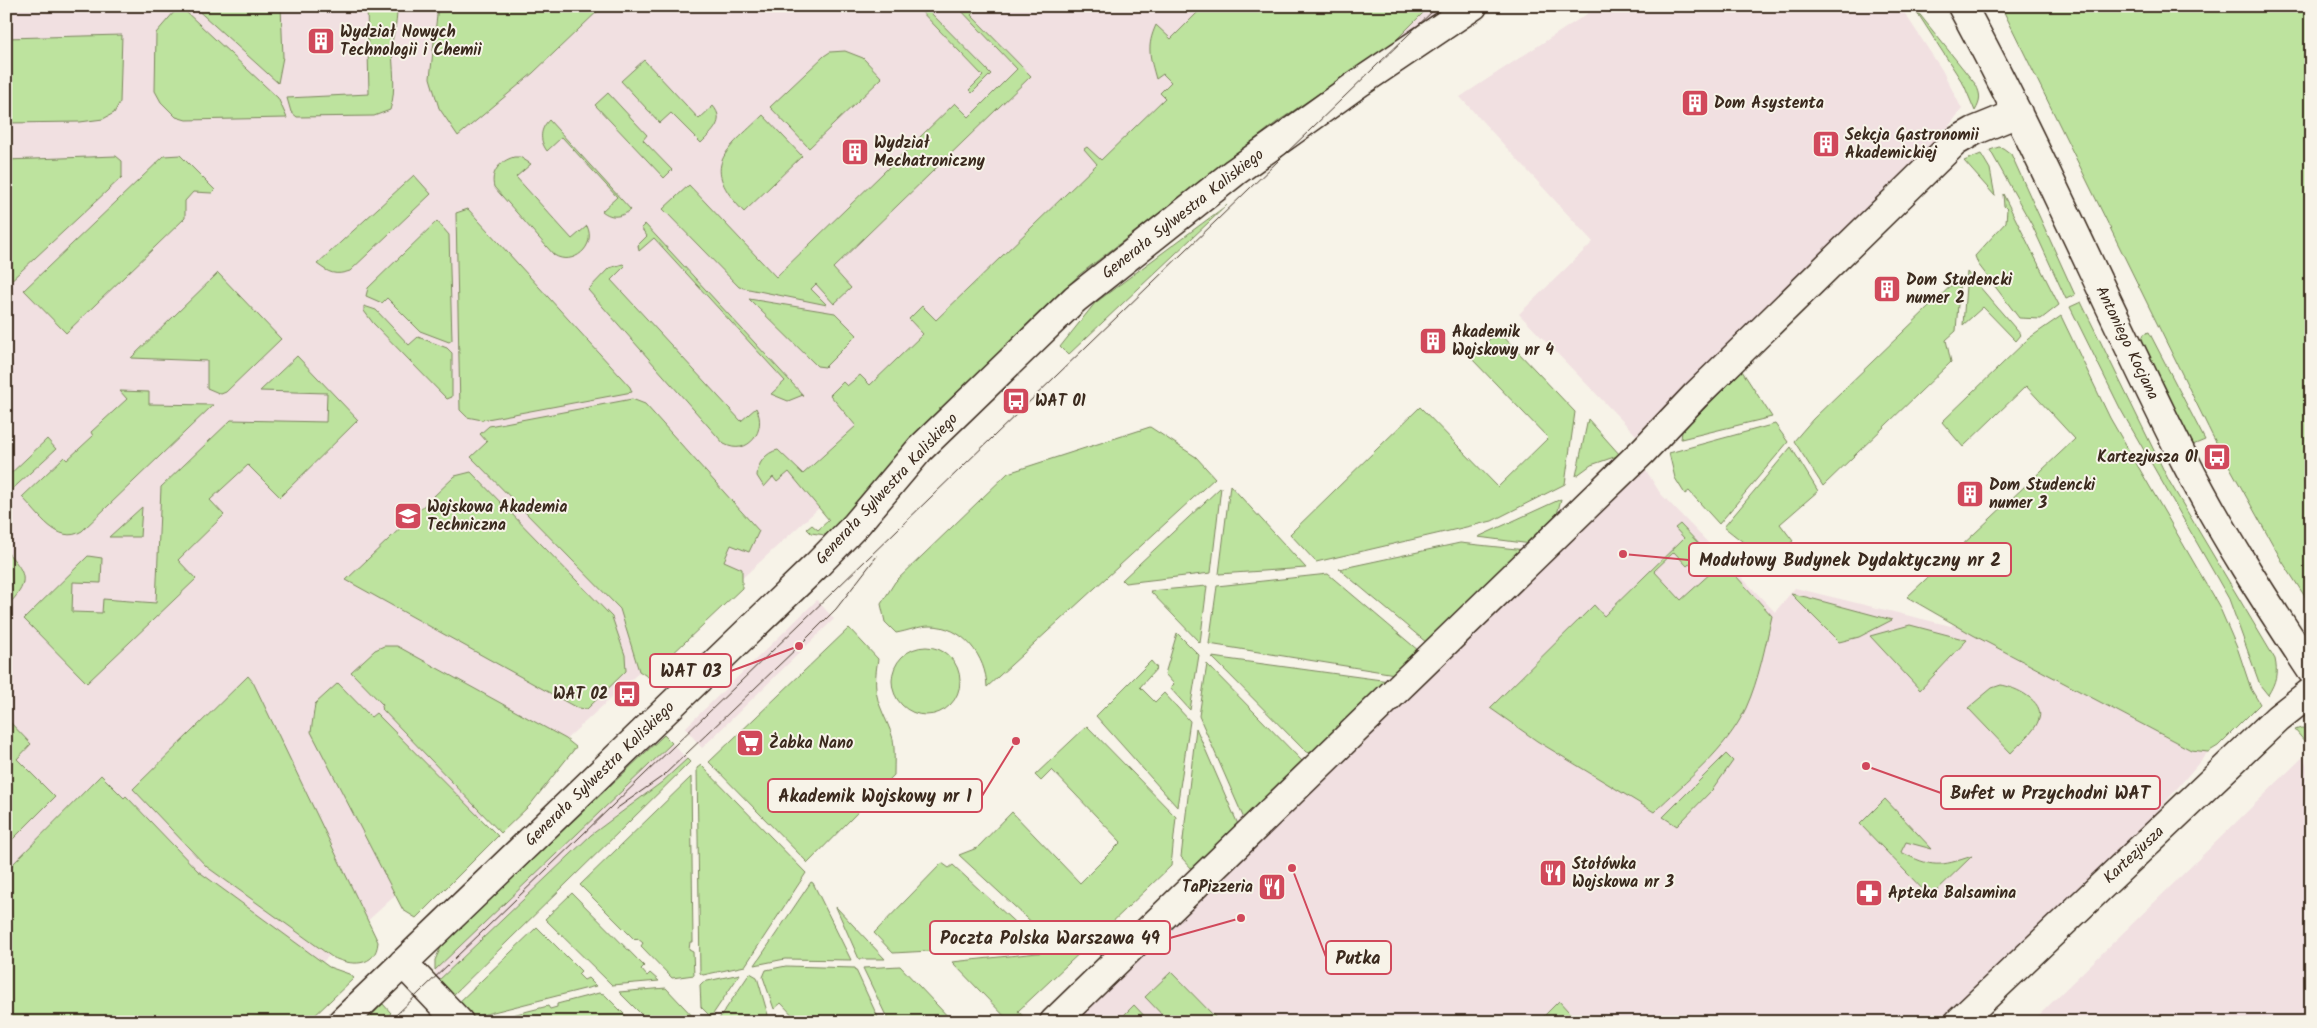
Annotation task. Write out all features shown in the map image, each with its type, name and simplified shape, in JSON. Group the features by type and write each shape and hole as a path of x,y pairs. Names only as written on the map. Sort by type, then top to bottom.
{"street":[{"name":"Generała Sylwestra Kaliskiego","path":"342,1022 817,565 856,525 920,449 1075,299 1235,172 1359,83 1473,6"},
{"name":"Antoniego Kocjana","path":"1962,6 2018,113 2101,291 2187,465 2221,526 2311,670"},
{"path":"1054,1022 1153,926 1173,904 1643,451 1696,395 1955,142 2018,113"},
{"name":"Kartezjusza","path":"1959,1022 2278,718 2311,692"},
{"path":"402,963 459,1022"}],"shaded area":[{"name":"Wojskowa Akademia Techniczna","path":"6,6 1301,6 803,488 819,508 257,1022 6,1022"},
{"path":"1431,6 1447,6 1392,44"},
{"path":"1599,6 1900,6 1942,70 1962,109 1929,152 1636,435 1519,314 1593,242 1460,97"},
{"path":"1644,467 1660,493 1775,612 1795,588 1951,626 1954,624 2191,750 2208,752 2152,818 1944,1022 1075,1022 1163,938 1154,929"},
{"path":"817,600 834,619 702,748 685,728"},
{"path":"672,743 687,759 662,782 591,835 437,982 435,970"},
{"path":"2303,757 2311,773 2311,1022 2040,1022 2036,1018"}],"green space":[{"path":"193,6 281,6 283,57 278,83"},
{"path":"367,6 396,6 396,21 392,44 394,78 390,110 374,116 297,117 291,112 287,98 369,94"},
{"path":"438,6 603,6 533,73 458,136 439,108 430,78"},
{"path":"916,6 932,6 928,10 991,74 972,93 969,90 983,76"},
{"path":"957,6 980,6 971,15 1031,76 833,268 851,288 834,304 816,284 811,289 827,305 739,287 663,209 689,185 776,277 955,103 969,117 1017,69"},
{"path":"1204,6 1430,6 1392,44 1277,122 1079,275 917,432 841,522 825,535 811,533 807,529 812,525 818,530 829,520 789,472 777,482 773,477 764,487 757,476 763,459 770,453 778,450 803,474 856,426 830,395 843,382 847,386 860,375 870,385 923,334 909,319 922,306 936,320 1097,164 1084,149 1087,147 1101,160 1165,98 1160,93 1171,82 1163,74 1156,79 1151,58 1150,46 1156,25 1171,39"},
{"path":"1913,6 1976,85 1980,98 1975,111 1964,85"},
{"path":"2001,6 2311,6 2311,606 2282,561 2212,435"},
{"path":"184,10 278,98 287,118 186,120 176,117 161,102 155,91 156,33 175,11"},
{"path":"122,35 120,102 114,113 103,119 80,122 6,123 6,38"},
{"path":"845,51 863,58 882,78 809,148 770,107 824,56 830,52"},
{"path":"644,60 699,119 713,106 717,111 718,121 716,126 701,143 671,113 660,123 621,81"},
{"path":"608,93 647,135 643,140 672,170 664,178 595,105"},
{"path":"763,115 802,156 744,212 730,196 723,182 720,170 722,160 728,150"},
{"path":"549,120 631,210 616,216 602,211 617,197 562,137 547,151 542,139 542,131"},
{"path":"1999,147 2011,154 2075,295 2066,299 2032,225 1990,150"},
{"path":"1981,154 1990,169 1995,196 1964,161"},
{"path":"180,155 215,190 212,193 193,192 185,201 185,218 66,333 24,290 164,156"},
{"path":"116,156 122,161 122,177 6,285 6,160"},
{"path":"520,157 531,164 516,177 572,239 587,226 589,241 586,247 575,256 561,258 554,255 494,187 493,177 497,168 504,161"},
{"path":"414,175 431,194 350,271 332,273 317,264"},
{"path":"2003,194 2059,305 2041,319 2019,318 1978,264 1975,256 2006,222 2007,209 2004,206"},
{"path":"1227,205 1068,355 1060,347 1095,303"},
{"path":"468,209 630,387 632,392 482,420 467,417 460,410 456,213"},
{"path":"437,221 449,235 452,340 449,342 420,331 387,298 382,303 366,296 368,288"},
{"path":"645,224 803,395 788,401 771,394 785,381 654,238 639,251 638,245 647,236 641,228"},
{"path":"623,264 625,266 611,280 741,421 756,408 759,416 759,425 754,439 748,444 741,447 733,447 724,444 588,290 609,268"},
{"path":"1967,272 2021,335 2016,341 1983,307 1963,325"},
{"path":"218,273 281,339 226,392 221,394 207,388 207,361 131,358"},
{"path":"1960,277 1956,331 1946,340 1951,362 1823,486 1794,441 1813,419"},
{"path":"749,299 835,313 857,335 825,367 817,366"},
{"path":"2081,302 2169,481 2275,659 2276,677 2268,695 2260,685 2229,599 2121,410 2070,307"},
{"path":"364,306 376,310 409,345 418,337 447,348 452,353 452,397 447,399 373,323 364,311"},
{"path":"2061,316 2110,418 2219,606 2238,650 2251,689 2260,704 2218,746 2208,752 2191,750 1973,635 1907,597 2075,439 2026,386 1963,447 1942,422 2028,339"},
{"path":"1498,331 1575,412 1565,484 1492,521 1316,562 1290,534 1420,407 1498,487 1548,438 1471,358"},
{"path":"2149,332 2205,440 2193,445 2141,341 2144,334"},
{"path":"297,356 358,420 280,497 248,465 210,500 224,515 178,560 196,579 87,683 24,619 88,556 102,558 101,583 73,582 72,612 102,613 103,599 156,603 161,487 231,420 326,422 327,393 260,391"},
{"path":"1742,371 1772,417 1681,439 1682,431"},
{"path":"120,391 149,392 149,404 213,405 82,531 73,535 57,531 49,526 22,497 64,457 67,460 93,436 91,432 127,399"},
{"path":"632,399 645,404 759,531 749,552 731,545 724,561 742,569 742,588 648,677 639,671 620,609 471,457 487,442 480,434 489,426"},
{"path":"1588,419 1620,455 1591,465 1576,476"},
{"path":"1775,424 1788,442 1719,524 1689,491 1685,494 1675,478 1669,453"},
{"path":"1150,427 1196,457 1215,478 987,687 986,675 977,654 962,637 953,631 942,627 930,626 896,633 885,622 881,604 895,582 1008,473"},
{"path":"47,439 56,449 6,495 6,478"},
{"path":"1791,447 1818,491 1780,524 1793,541 1783,548 1765,552 1748,545 1724,527"},
{"path":"471,472 612,617 625,655 626,671 587,709 577,708 346,580 455,476"},
{"path":"1230,485 1306,568 1219,574"},
{"path":"1221,487 1211,573 1125,583 1122,580"},
{"path":"1561,499 1555,522 1531,544 1478,537"},
{"path":"142,507 140,537 109,537"},
{"path":"1680,524 1702,547 1699,555 1687,566 1674,552 1654,571 1681,600 1713,571 1727,566 1772,616 1755,686 1738,723 1705,764 1654,812 1537,741 1490,708 1594,605 1604,616 1684,538 1675,528"},
{"path":"1460,543 1526,550 1427,643 1339,569"},
{"path":"6,551 18,564 23,576 21,588 10,603 6,600"},
{"path":"1328,574 1419,651 1395,674 1209,644 1217,586"},
{"path":"1207,586 1200,643 1150,591"},
{"path":"1791,594 1892,620 1859,637 1839,642"},
{"path":"1910,625 1967,640 1920,690 1870,636"},
{"path":"849,628 878,659 876,689 880,706 893,739 894,775 808,863 709,762"},
{"path":"1177,633 1199,655 1190,710 1170,688 1174,684 1165,674"},
{"path":"384,646 397,646 566,739 576,747 530,805 501,833 381,708 383,705 351,672 375,650"},
{"path":"919,647 933,647 945,652 955,662 960,674 960,688 955,700 945,710 933,715 919,715 907,710 897,700 892,688 892,674 897,662 907,652"},
{"path":"1212,657 1389,681 1315,754 1306,752"},
{"path":"1151,661 1157,668 1140,687 1155,702 1164,693 1190,721 1177,807 1096,716"},
{"path":"1207,664 1305,764 1245,821 1199,716"},
{"path":"248,676 253,682 378,942 372,957 367,961 354,963 332,957 207,867 133,789"},
{"path":"338,683 371,717 376,713 498,836 416,918 403,910 311,732 315,704"},
{"path":"2001,685 2028,696 2038,706 2040,712 2037,724 2011,753 1968,708 1992,688"},
{"path":"6,718 31,744 17,759 55,797 6,846"},
{"path":"1087,726 1176,817 1171,866 1105,929 1053,942 959,855 977,848 1012,812 1080,883 1121,842 1052,770 1041,781 1035,775"},
{"path":"1196,728 1240,829 1193,870 1181,857"},
{"path":"2301,728 2311,729 2311,749 2295,730"},
{"path":"664,735 672,743 435,970 435,960 442,945"},
{"path":"1726,754 1733,761 1713,789 1677,826 1663,817"},
{"path":"687,759 690,762 448,1000 437,982 591,835 662,782"},
{"path":"701,765 806,873 745,966 703,975 700,973 697,768"},
{"path":"101,775 124,798 126,796 198,871 329,967 349,974 354,978 308,1022 6,1022 6,871"},
{"path":"691,777 693,942 690,942 689,950 693,952 694,975 672,978 641,946 643,943 637,938 635,940 580,885"},
{"path":"1885,799 1932,849 1906,842 1901,852 1921,861 1936,864 1944,864 1972,856 1930,897 1860,824"},
{"path":"942,863 949,868 953,865 1039,945 893,953 874,933"},
{"path":"811,882 851,960 785,959 755,965"},
{"path":"572,893 644,966 641,969 647,976 650,973 659,981 612,985 545,919"},
{"path":"836,907 885,959 859,959"},
{"path":"537,927 581,971 578,974 584,980 588,978 596,986 466,1019 454,1007"},
{"path":"1085,948 1018,1011 1028,1022 1010,1022 952,962"},
{"path":"786,966 855,968 880,1022 799,1022 781,1003 774,1009 763,977 766,970"},
{"path":"900,966 953,1022 889,1022 863,968"},
{"path":"1171,972 1220,1022 1169,1022 1145,997"},
{"path":"750,973 757,977 768,1015 761,1022 717,1022"},
{"path":"740,974 711,1017 701,1007 700,985 703,982"},
{"path":"666,988 698,1022 649,1022 619,992"},
{"path":"599,993 604,994 632,1022 485,1022 548,1006 550,1009 557,1007 557,1004"},
{"path":"1559,1001 1578,1022 1538,1022"},
{"path":"383,1004 391,1013 382,1022 365,1022"},
{"path":"1134,1005 1150,1022 1117,1022"}],"tram line":[{"path":"389,1022 1438,6"},
{"path":"616,809 663,776 799,646 836,609 877,556"}],"place":[{"name":"Wydział Nowych Technologii i Chemii","path":"321,41"},
{"name":"Dom Asystenta","path":"1695,103"},
{"name":"Sekcja Gastronomii Akademickiej","path":"1826,144"},
{"name":"Wydział Mechatroniczny","path":"855,152"},
{"name":"Dom Studencki numer 2","path":"1887,289"},
{"name":"Akademik Wojskowy nr 4","path":"1433,341"},
{"name":"WAT 01","path":"1016,401"},
{"name":"Kartezjusza 01","path":"2217,457"},
{"name":"Dom Studencki numer 3","path":"1970,494"},
{"name":"Wojskowa Akademia Techniczna","path":"408,516"},
{"name":"Modułowy Budynek Dydaktyczny nr 2","path":"1623,554"},
{"name":"WAT 03","path":"799,646"},
{"name":"WAT 02","path":"627,694"},
{"name":"Akademik Wojskowy nr 1","path":"1016,741"},
{"name":"Żabka Nano","path":"750,743"},
{"name":"Bufet w Przychodni WAT","path":"1866,766"},
{"name":"Putka","path":"1292,868"},
{"name":"Stołówka Wojskowa nr 3","path":"1553,873"},
{"name":"TaPizzeria","path":"1272,887"},
{"name":"Apteka Balsamina","path":"1869,893"},
{"name":"Poczta Polska Warszawa 49","path":"1241,918"}]}
